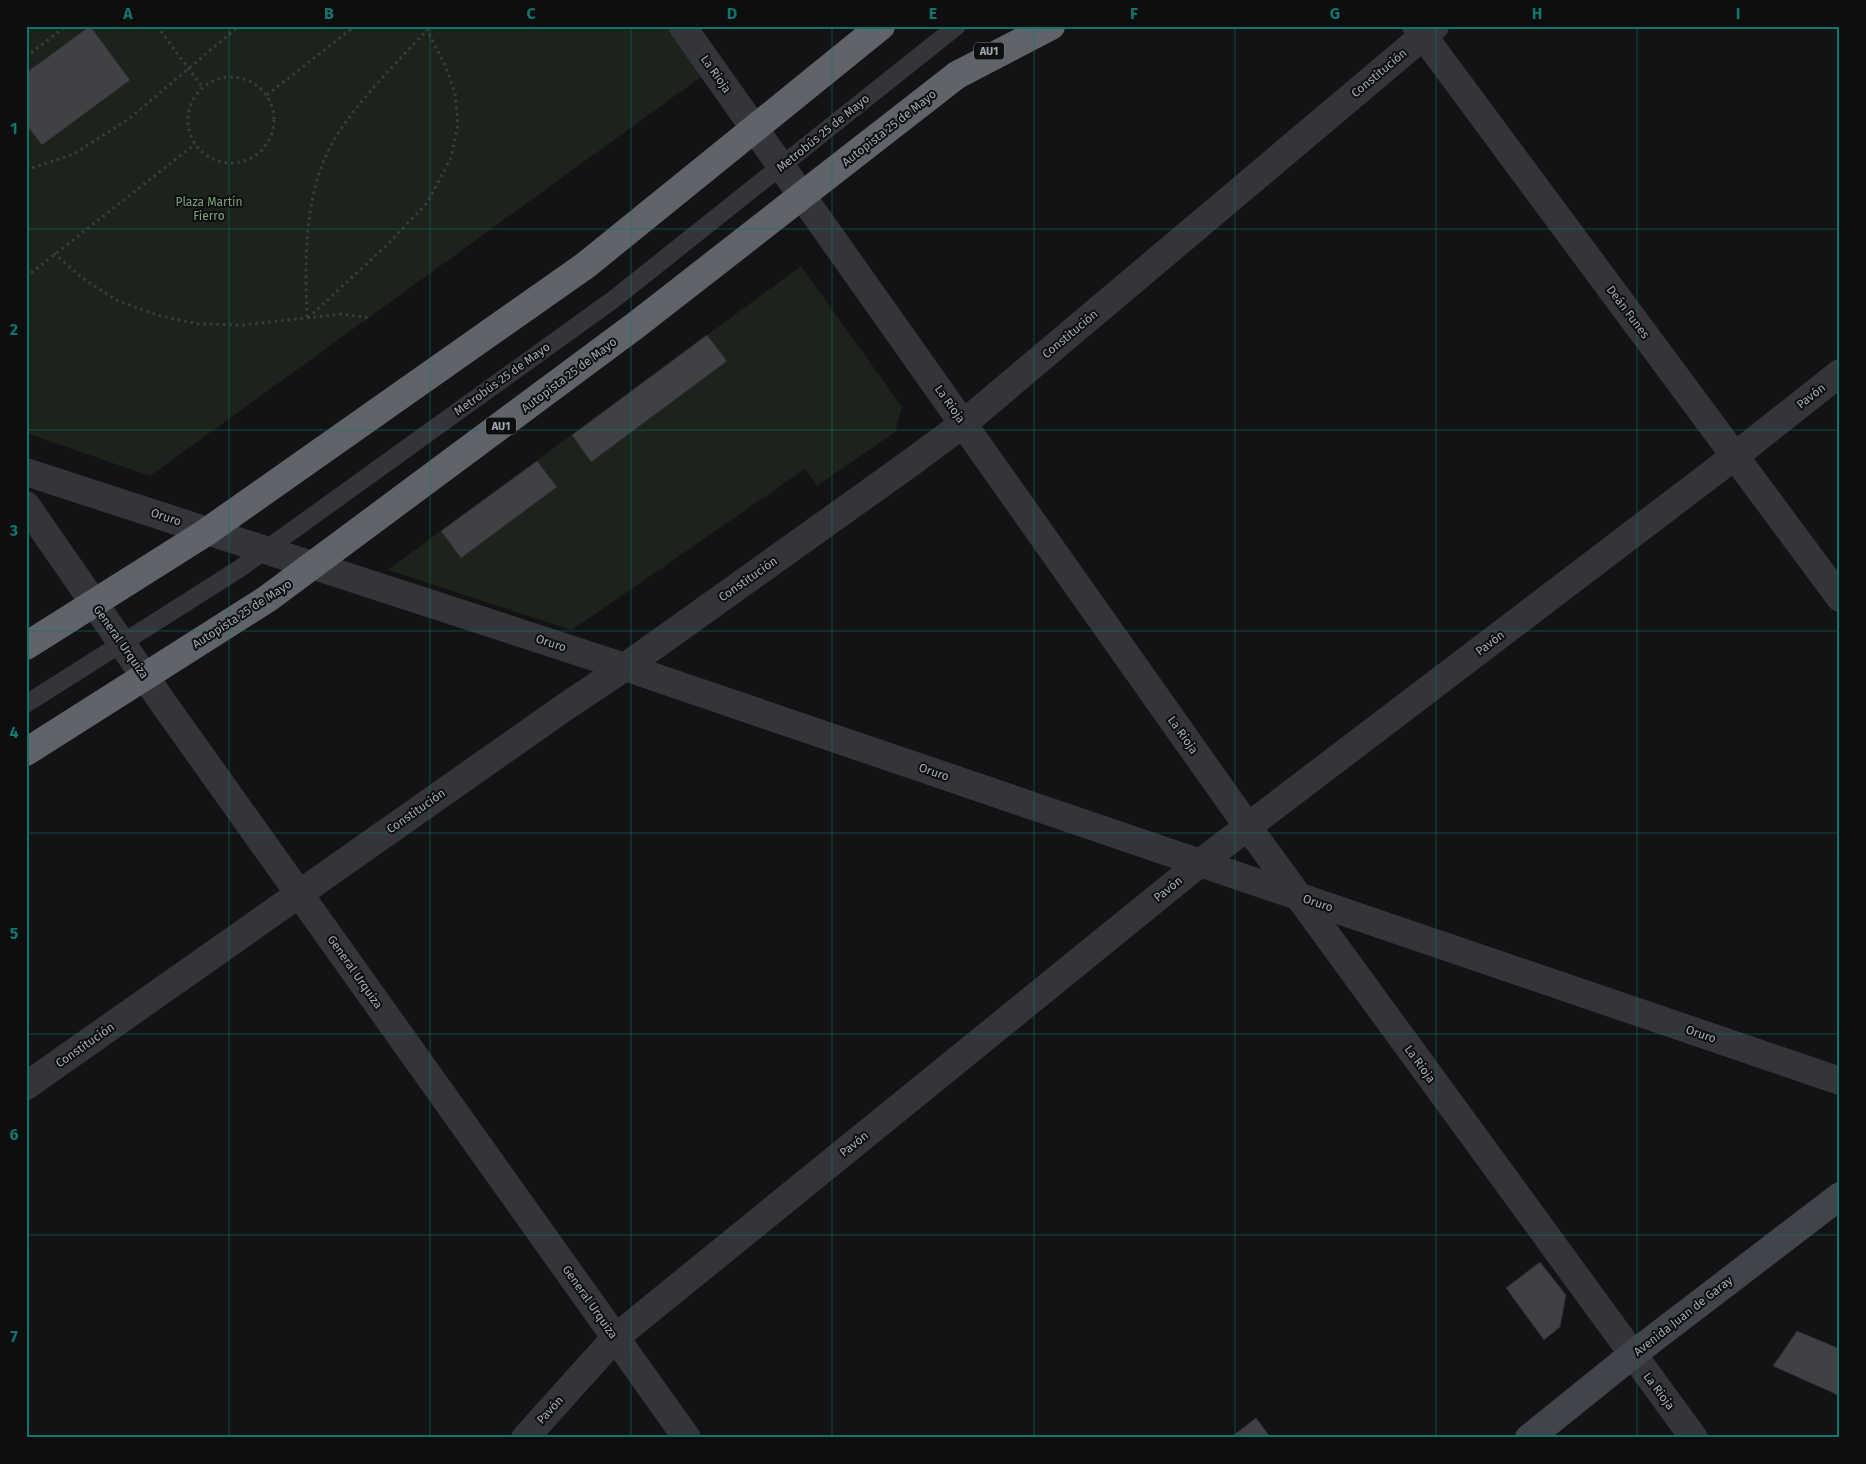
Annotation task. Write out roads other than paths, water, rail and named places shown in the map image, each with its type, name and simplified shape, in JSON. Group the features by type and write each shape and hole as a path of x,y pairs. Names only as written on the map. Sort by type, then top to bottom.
{"highway":[{"path":"26,646 205,533 586,265 881,26"},
{"name":"Autopista 25 de Mayo","path":"26,752 267,599 636,326 1020,26"},
{"path":"957,75 1051,26"}],"main road":[{"name":"Avenida Juan de Garay","path":"1528,1438 1632,1355 1840,1196"}],"street":[{"name":"La Rioja","path":"682,26 1248,827 1694,1438"},
{"name":"Constitución","path":"26,1086 565,707 625,667 964,424 1424,30"},
{"name":"Deán Funes","path":"1424,30 1734,456 1840,598"},
{"name":"Pavón","path":"525,1438 615,1338 1200,863 1840,373"},
{"name":"Oruro","path":"26,472 625,667 1840,1081"},
{"name":"General Urquiza","path":"26,505 299,894 687,1438"}],"lane":[{"name":"Metrobús 25 de Mayo","path":"26,704 238,569 606,305 957,26"}],"park label":[{"name":"Plaza Martín Fierro","path":"209,209"}]}
